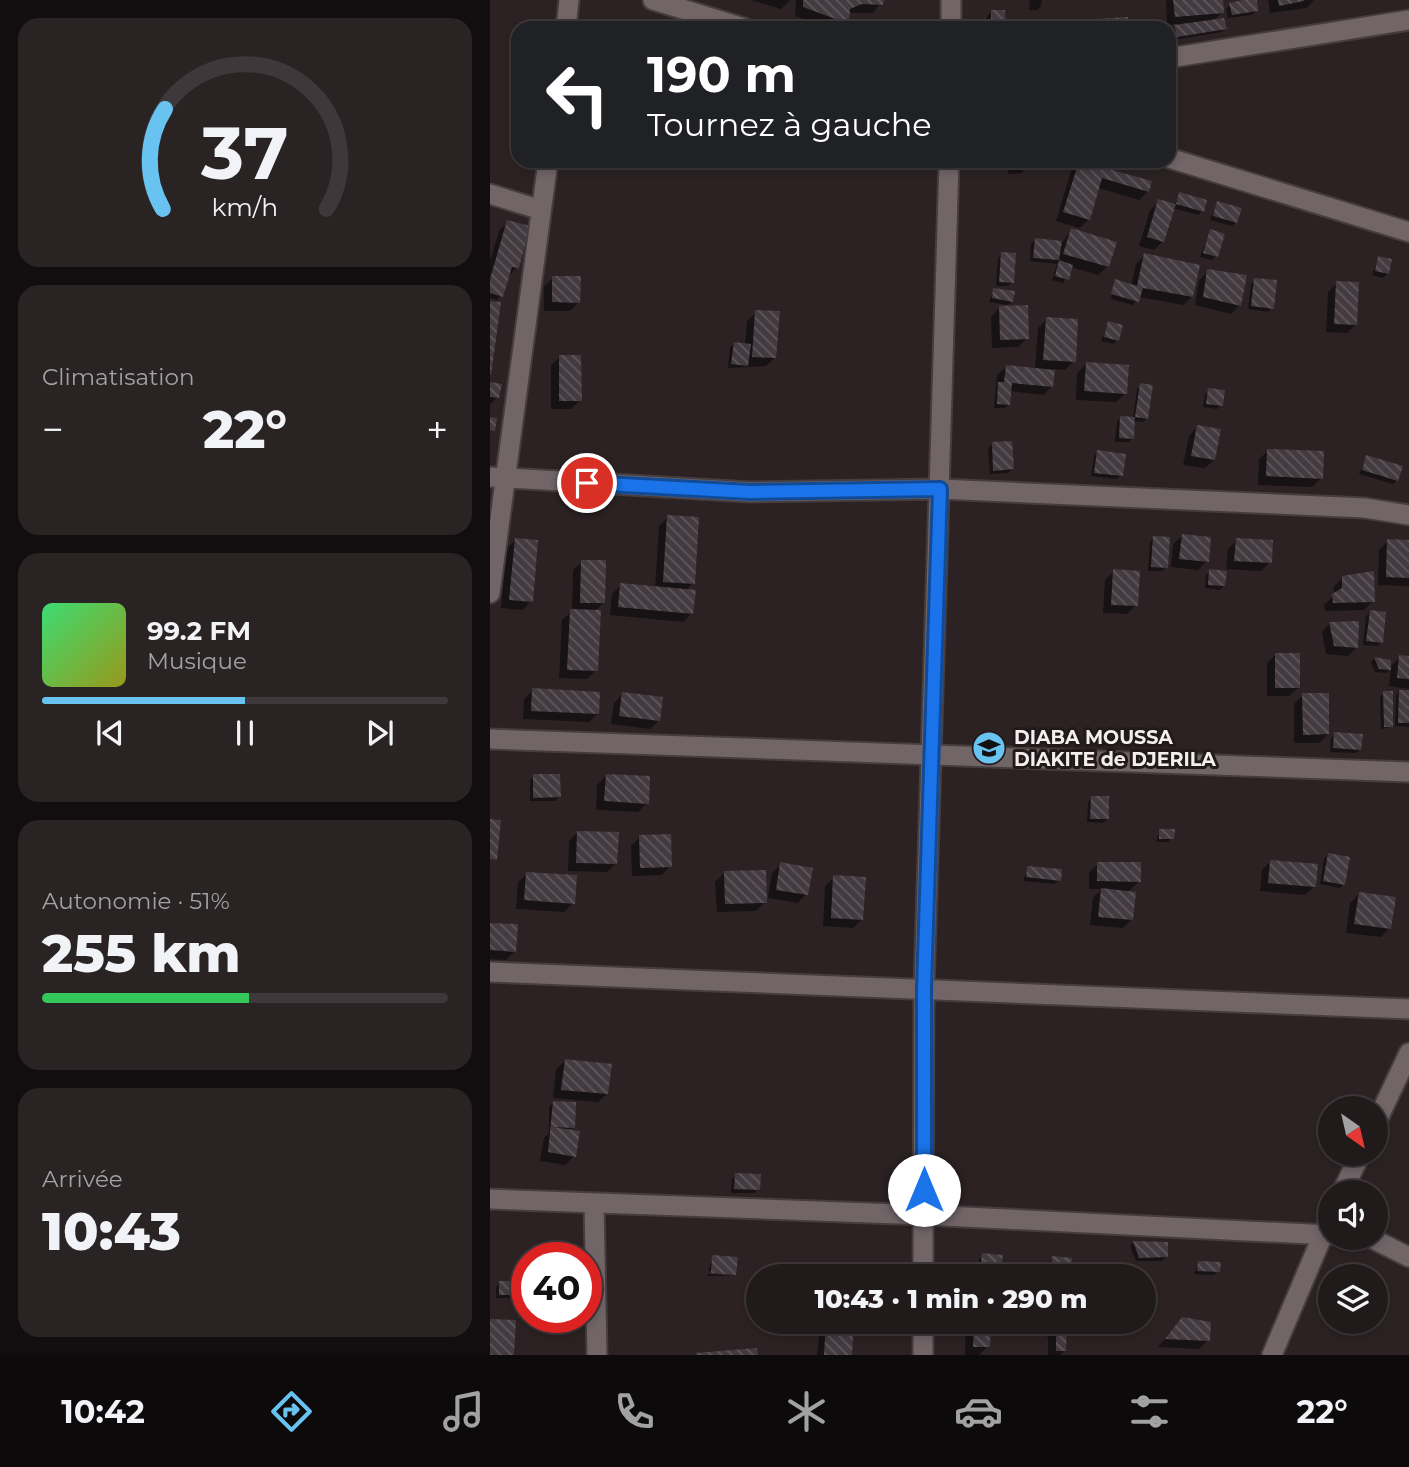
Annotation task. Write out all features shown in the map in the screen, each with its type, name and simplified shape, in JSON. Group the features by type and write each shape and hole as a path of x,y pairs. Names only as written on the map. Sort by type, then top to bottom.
{"street":[{"path":"567,21 569,0"},
{"path":"653,0 721,21"},
{"path":"951,0 951,21"},
{"path":"1176,57 1409,20"},
{"path":"1176,160 1409,232"},
{"path":"490,593 498,478 547,168"},
{"path":"923,1264 924,989 949,168"},
{"path":"490,194 541,210"},
{"path":"498,478 750,492 940,489 1366,508 1409,515"},
{"path":"490,739 1409,772"},
{"path":"490,972 1409,1009"},
{"path":"1388,1098 1409,1053"},
{"path":"490,1199 1318,1229"},
{"path":"594,1203 597,1355"},
{"path":"1388,1246 1409,1257"},
{"path":"1272,1355 1318,1250"},
{"path":"923,1334 923,1355"}],"building":[{"path":"803,0 884,0 883,5 862,4 850,9 849,21 841,21 803,7"},
{"path":"1173,0 1223,0 1224,13 1175,17"},
{"path":"1257,0 1258,11 1232,15 1229,3"},
{"path":"1278,0 1304,0 1304,1 1279,6"},
{"path":"991,10 1005,10 1006,21 991,21"},
{"path":"1128,17 1128,21 1066,21"},
{"path":"1224,18 1227,29 1177,37 1176,25"},
{"path":"1011,168 1027,168 1027,170"},
{"path":"1077,168 1105,168 1152,181 1149,192 1102,178 1090,220 1063,212"},
{"path":"1179,192 1207,200 1204,212 1176,204"},
{"path":"1158,199 1176,204 1164,242 1147,237"},
{"path":"1217,201 1242,208 1237,223 1213,216"},
{"path":"507,220 530,226 519,268 512,267 503,297 490,293 490,279"},
{"path":"1071,228 1117,242 1109,267 1063,254"},
{"path":"1210,229 1225,234 1218,257 1203,253"},
{"path":"1035,238 1062,241 1059,260 1033,258"},
{"path":"1001,252 1016,253 1014,283 999,282"},
{"path":"1144,253 1200,265 1193,297 1143,288 1139,302 1111,294 1115,279 1137,286"},
{"path":"1378,256 1392,259 1389,274 1375,271"},
{"path":"1059,260 1073,265 1069,280 1055,276"},
{"path":"1207,269 1247,275 1241,306 1203,297"},
{"path":"552,276 581,276 580,303 552,302"},
{"path":"1254,278 1277,280 1274,309 1251,306"},
{"path":"1336,281 1359,282 1357,325 1334,324"},
{"path":"993,288 1015,291 1013,302 992,298"},
{"path":"490,301 501,302 491,375 490,375"},
{"path":"1028,305 1029,339 1000,340 999,306"},
{"path":"755,310 780,311 776,358 752,357"},
{"path":"1046,317 1078,319 1076,362 1043,360"},
{"path":"1108,321 1123,325 1119,341 1104,337"},
{"path":"734,342 751,344 748,366 731,364"},
{"path":"559,355 581,355 582,401 559,401"},
{"path":"1086,362 1129,365 1127,394 1084,391"},
{"path":"1006,365 1055,370 1053,387 1012,383 1010,405 997,404 998,382 1004,382"},
{"path":"490,382 502,384 499,398 490,397"},
{"path":"1140,383 1153,385 1148,419 1135,417"},
{"path":"1208,388 1225,390 1223,406 1206,404"},
{"path":"1120,416 1135,417 1134,439 1119,438"},
{"path":"490,417 497,418 495,431 490,430"},
{"path":"1197,425 1221,429 1215,460 1191,456"},
{"path":"1012,441 1014,469 993,471 992,442"},
{"path":"1267,449 1324,451 1323,479 1266,476"},
{"path":"1097,450 1126,454 1123,476 1094,473"},
{"path":"1366,455 1403,466 1398,481 1362,470"},
{"path":"667,515 699,517 695,584 663,582"},
{"path":"1182,534 1211,537 1209,562 1179,559"},
{"path":"1153,536 1170,537 1168,568 1151,567"},
{"path":"515,538 538,540 533,602 509,600"},
{"path":"1236,538 1273,540 1272,563 1234,561"},
{"path":"1387,539 1409,540 1409,578 1386,577"},
{"path":"581,560 606,560 605,603 580,603"},
{"path":"1113,569 1140,571 1138,606 1111,605"},
{"path":"1209,569 1227,571 1225,586 1208,585"},
{"path":"1374,571 1375,602 1333,603 1332,594 1342,588 1342,576"},
{"path":"620,583 696,590 693,614 618,607"},
{"path":"570,609 601,610 598,671 567,670"},
{"path":"1370,610 1386,612 1383,643 1366,641"},
{"path":"1359,621 1358,648 1334,646 1329,622"},
{"path":"1275,653 1300,653 1300,688 1275,688"},
{"path":"1399,655 1409,656 1409,679 1397,678"},
{"path":"1374,657 1391,660 1391,670 1379,669"},
{"path":"532,688 600,692 599,714 531,711"},
{"path":"1399,690 1409,690 1409,723 1398,723"},
{"path":"1383,691 1393,691 1393,727 1384,727"},
{"path":"622,692 663,697 660,721 619,716"},
{"path":"1302,693 1329,693 1329,734 1303,735"},
{"path":"1334,732 1363,734 1361,750 1333,748"},
{"path":"533,774 560,774 561,797 533,798"},
{"path":"606,774 650,776 649,804 604,801"},
{"path":"1091,796 1109,796 1109,819 1090,819"},
{"path":"490,819 501,820 497,860 490,859"},
{"path":"1159,829 1175,829 1174,839 1159,839"},
{"path":"577,831 619,832 617,864 576,863"},
{"path":"671,834 672,867 640,868 639,835"},
{"path":"1328,853 1350,857 1345,885 1323,881"},
{"path":"1270,860 1318,864 1316,887 1268,883"},
{"path":"780,862 813,868 808,895 776,890"},
{"path":"1097,862 1141,862 1141,882 1097,881"},
{"path":"1027,866 1062,869 1061,881 1026,877"},
{"path":"766,870 767,903 725,904 724,871"},
{"path":"526,872 577,875 575,904 524,900"},
{"path":"833,875 866,877 863,920 831,918"},
{"path":"1101,888 1136,892 1133,920 1098,917"},
{"path":"1359,892 1396,897 1391,929 1354,924"},
{"path":"490,923 518,924 516,952 490,950"},
{"path":"565,1059 612,1064 608,1094 561,1090"},
{"path":"553,1101 576,1102 575,1128 552,1127 580,1131 576,1157 548,1152"},
{"path":"735,1173 761,1174 760,1190 734,1189"},
{"path":"1133,1241 1168,1242 1168,1257 1139,1258"},
{"path":"982,1253 1003,1255 1002,1264 981,1264"},
{"path":"712,1255 738,1257 736,1275 711,1273"},
{"path":"1052,1256 1072,1258 1071,1264 1051,1264"},
{"path":"1198,1261 1221,1262 1220,1272 1197,1271"},
{"path":"1093,1262 1124,1263 1124,1264"},
{"path":"499,1281 511,1281 511,1295 499,1295"},
{"path":"1182,1317 1211,1322 1210,1341 1165,1339"},
{"path":"490,1319 511,1320 511,1333 515,1333 514,1355 490,1355"},
{"path":"825,1334 853,1334 852,1355 824,1355"},
{"path":"974,1334 990,1334 990,1347 973,1347"},
{"path":"1056,1334 1067,1334 1066,1351 1056,1351"},
{"path":"757,1348 758,1355 696,1355 696,1353"}],"place":[{"name":"DIABA MOUSSA DIAKITE de DJERILA","path":"989,748"}],"route":[{"path":"587,483 750,492 940,489 924,989 924,1190"}]}
